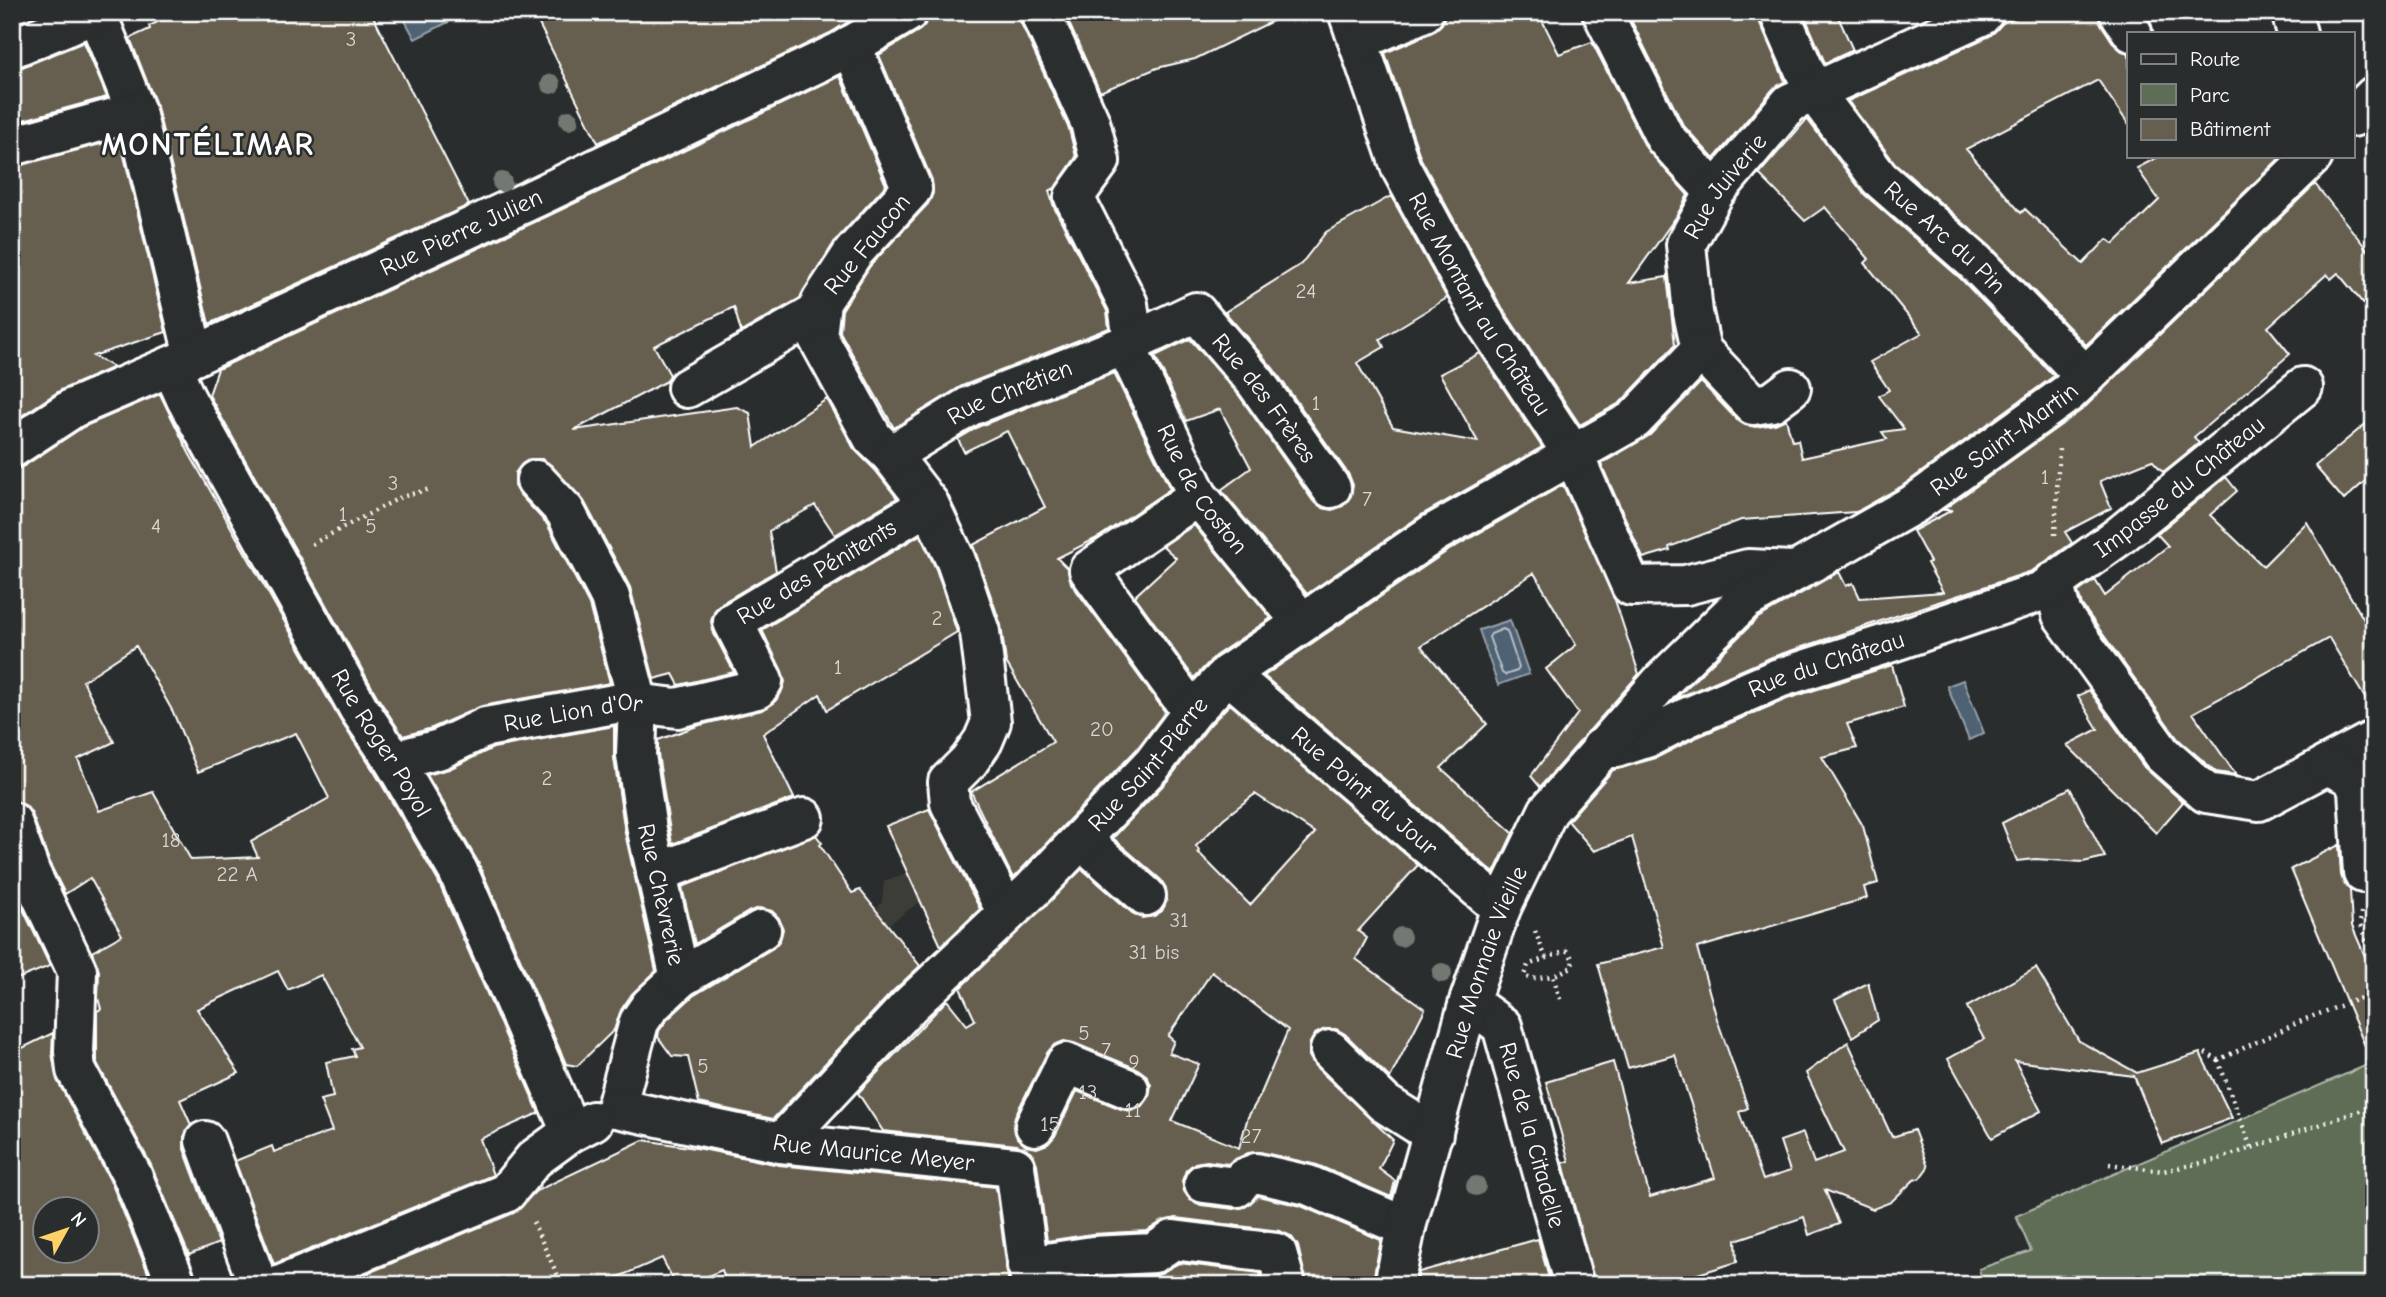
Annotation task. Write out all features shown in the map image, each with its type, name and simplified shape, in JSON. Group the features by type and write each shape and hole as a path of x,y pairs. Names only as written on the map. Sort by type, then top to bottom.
{"street":[{"name":"Rue Pierre Julien","path":"12,448 73,408 183,361 539,196 851,45 908,12"},
{"name":"Rue de Coston","path":"1040,12 1090,122 1100,161 1074,197 1128,304 1129,343 1198,496 1302,622"},
{"path":"1353,27 1424,12"},
{"path":"1602,12 1665,138 1715,192"},
{"name":"Rue Arc du Pin","path":"1779,12 1814,92 1879,178 1975,262 2085,376"},
{"name":"Rue Juiverie","path":"1701,349 1693,313 1686,244 1715,192 1790,103 1981,16 1984,12"},
{"path":"2291,12 2297,32"},
{"path":"12,48 98,13"},
{"name":"Rue Roger Poyol","path":"98,13 136,112 183,361 186,399 359,709 394,761 458,871 570,1132"},
{"name":"Rue Montant au Château","path":"1353,27 1401,168 1480,314 1574,456 1631,586 1686,585 1748,569 1795,571"},
{"name":"Rue Faucon","path":"851,45 912,189 853,253 821,302 817,335 873,438 891,455 929,504 956,561 980,632 991,722 976,751 948,782 950,803 1007,913"},
{"path":"2354,116 2374,96"},
{"path":"12,146 136,112"},
{"name":"Rue Saint-Martin","path":"1661,681 1745,600 1914,504 2068,393 2311,158"},
{"path":"687,388 819,312"},
{"name":"Rue Chrétien","path":"891,455 970,406 1129,343 1196,312"},
{"name":"Rue des Frères","path":"1196,312 1255,381 1331,488"},
{"path":"1574,456 1634,420 1701,349 1753,405 1772,402 1791,388"},
{"name":"Impasse du Château","path":"2053,582 2118,537 2303,387"},
{"name":"Rue Saint-Pierre","path":"781,1143 909,1006 1007,913 1153,764 1192,712 1228,674 1434,533 1574,456"},
{"name":"Rue Chèvrerie","path":"536,480 565,511 610,597 638,703 636,755 647,830 680,978 650,1006 639,1022 617,1108"},
{"path":"1192,712 1089,570 1198,496"},
{"name":"Rue des Pénitents","path":"757,689 764,681 733,622 929,504"},
{"path":"2053,582 2062,615 2162,754 2206,793 2259,801 2374,740"},
{"name":"Rue du Château","path":"1601,748 1616,748 1649,737 1779,677 2042,591 2053,582"},
{"name":"Rue Point du Jour","path":"1228,674 1517,917"},
{"name":"Rue Monnaie Vieille","path":"1394,1285 1406,1227 1469,1002 1517,917 1548,811 1661,681"},
{"name":"Rue Lion d'Or","path":"394,761 440,749 486,727 626,702 677,708 757,689"},
{"path":"2327,765 2352,777 2358,790 2363,873"},
{"path":"656,873 804,818"},
{"path":"12,822 31,874 77,971 74,1051 76,1070 132,1175 177,1285"},
{"path":"1081,839 1146,896"},
{"path":"680,978 761,930"},
{"name":"Rue de la Citadelle","path":"1469,1002 1502,1026 1574,1285"},
{"path":"1330,1050 1384,1103 1433,1134"},
{"path":"1129,1089 1066,1063 1025,1148 1029,1275 1093,1256 1154,1253 1173,1240 1277,1253 1286,1285"},
{"path":"281,1285 510,1188 534,1159 570,1132 617,1108"},
{"name":"Rue Maurice Meyer","path":"617,1108 781,1143 1025,1148"},
{"path":"205,1141 258,1285"},
{"path":"1204,1183 1237,1187 1244,1178 1256,1173 1308,1185 1406,1227"}],"path":[{"path":"2046,409 2060,440 2053,582"},
{"path":"277,562 401,497 430,489"},
{"path":"2363,873 2360,925 2374,957"},
{"path":"1517,917 1546,958"},
{"path":"1567,951 1573,959 1572,967 1553,976 1530,979 1524,975 1528,965 1546,958 1567,951"},
{"path":"1553,976 1561,1002"},
{"path":"2218,1060 2308,1018 2374,993"},
{"path":"2205,1053 2218,1060 2251,1148"},
{"path":"2367,1053 2374,1082"},
{"path":"2109,1164 2163,1171 2216,1160 2374,1106"},
{"path":"510,1188 562,1285"}],"shaded area":[{"path":"907,873 925,898 881,930 873,914 882,902 884,881"}],"green space":[{"path":"2374,1062 2374,1285 1984,1285 1979,1269 2031,1251 2016,1216"}],"water":[{"path":"409,12 468,12 415,39 402,15"},
{"path":"1510,620 1529,674 1498,685 1479,630"},
{"path":"1963,680 1984,733 1969,740 1947,686"}],"building":[{"path":"179,12 371,12 469,205 209,324 157,107 130,38"},
{"path":"533,12 864,12 830,33 598,143"},
{"path":"930,12 1019,12 1020,21 1069,129 1076,157 1055,188 1049,191 1054,207 1107,311 1109,328 962,386 894,428 840,332 842,310 870,266 928,204 933,193 932,180 879,55 920,30 927,22"},
{"path":"1064,12 1291,12 1195,59 1157,68 1100,92"},
{"path":"1446,12 1538,12 1559,54 1592,42 1646,148 1688,195 1676,217 1629,283 1667,277 1675,345 1620,403 1580,425 1499,303 1421,159 1385,53 1433,32 1442,24"},
{"path":"1627,12 1758,12 1759,21 1785,81 1773,89 1714,159 1683,125"},
{"path":"1803,12 1836,12 1853,50 1825,63"},
{"path":"2029,12 2097,12 2114,44 2127,52 2127,122 2098,80 1966,149 2021,213 2025,209 2083,264 2107,239 2114,244 2159,200 2137,168 2156,158 2280,158 2086,345 1991,247 1895,163 1848,101 1990,36 2003,23"},
{"path":"84,42 107,97 12,123 12,69"},
{"path":"840,76 886,185 835,241 800,298 741,332 734,307 654,346 670,375 667,381 574,430 737,407 750,413 755,447 827,399 854,449 897,498 835,535 815,505 769,531 776,571 722,603 715,610 711,621 713,632 734,672 679,685 673,674 654,679 630,587 584,501 551,465 542,459 530,459 515,473 515,486 547,524 589,605 610,683 482,706 432,728 403,736 378,698 209,395 218,369 548,216"},
{"path":"1807,119 1864,194 1960,278 2054,376 1902,486 1856,512 1741,520 1669,547 1670,550 1643,558 1601,464 1650,435 1701,382 1745,425 1756,427 1786,419 1792,441 1798,440 1802,458 1887,439 1882,432 1904,429 1879,396 1889,390 1870,362 1922,333 1865,263 1869,259 1825,207 1805,221 1759,174"},
{"path":"120,139 166,332 93,356 114,367 61,390 12,422 12,167"},
{"path":"2315,184 2374,258 2374,317 2338,273 2331,279 2327,274 2268,327 2290,354 2194,437 2199,443 2163,472 2152,460 2100,481 2111,508 2065,532 2072,543 2032,571 1772,657 1675,699 1758,618 1839,572 1846,586 1853,583 1860,598 1943,592 1913,531 1952,510 1943,510 2083,409"},
{"path":"1391,196 1447,298 1380,339 1384,347 1357,363 1393,427 1478,442 1440,374 1480,353 1542,447 1423,514 1307,594 1221,490 1251,468 1220,409 1186,421 1155,356 1190,339 1238,394 1313,501 1332,510 1343,506 1351,496 1353,485 1349,475 1273,368 1225,312 1301,264 1326,232"},
{"path":"1114,373 1170,489 1099,537 1057,558 1068,569 1071,583 1165,712 1136,750 1013,878 971,792 1053,742 1006,662 1001,625 973,545 1045,507 1007,431 964,452 958,439 980,426"},
{"path":"160,394 189,453 340,720 375,773 438,881 539,1113 480,1139 493,1175 274,1264 235,1161 272,1146 274,1152 332,1131 320,1100 333,1097 326,1062 355,1056 352,1049 360,1047 321,975 288,990 278,971 197,1009 239,1073 180,1100 191,1125 184,1137 184,1149 219,1243 189,1255 151,1165 97,1063 97,1011 101,1009 98,998 99,971 92,952 122,935 90,878 65,894 51,866 32,814 25,805 12,801 12,470 24,466 83,427","holes":["136,646 173,712 198,772 296,733 329,798 251,842 258,857 191,860 153,792 99,811 78,759 114,742 83,681"]},
{"path":"2374,417 2374,473 2344,500 2315,466"},
{"path":"2226,477 2237,491 2210,515 2263,566 2307,522 2374,637 2374,713 2329,638 2193,713 2236,775 2216,772 2178,739 2082,605 2078,592 2095,580 2105,596 2168,546 2157,534"},
{"path":"1563,485 1615,600 1639,674 1540,787 1531,776 1578,713 1546,669 1576,645 1534,573 1421,646 1487,724 1441,768 1513,833 1494,873 1264,676 1446,552"},
{"path":"1194,525 1271,618 1215,656 1194,678 1135,596 1176,558 1163,546"},
{"path":"920,535 936,569 957,632 827,710 820,694 763,734 794,798 672,844 658,740 700,725 762,710 774,703 785,682 762,630"},
{"path":"1892,665 1904,707 1847,724 1857,748 1822,757 1863,826 1878,883 1864,887 1867,898 1697,948 1717,1019 1748,1108 1739,1112 1763,1180 1790,1171 1780,1141 1803,1133 1814,1163 1844,1152 1806,1073 1848,1042 1892,1137 1914,1130 1928,1167 1920,1178 1914,1180 1891,1202 1873,1209 1825,1190 1839,1224 1809,1235 1804,1217 1736,1240 1737,1262 1662,1285 1595,1285 1563,1163 1569,1161 1546,1082 1613,1062 1650,1197 1715,1178 1675,1055 1628,1068 1598,964 1664,947 1632,837 1594,851 1568,821 1613,770 1656,758 1695,738 1787,699"},
{"path":"2089,690 2144,767 2183,802 2156,833 2067,745 2098,729 2078,696"},
{"path":"1230,704 1418,865 1358,931 1367,938 1356,959 1425,1009 1390,1078 1345,1034 1336,1029 1325,1029 1315,1034 1309,1045 1309,1056 1315,1066 1393,1140 1379,1169 1395,1181 1391,1197 1317,1165 1260,1152 1248,1153 1228,1164 1207,1161 1195,1163 1186,1170 1182,1181 1190,1200 1201,1205 1234,1209 1245,1207 1258,1196 1301,1206 1381,1240 1372,1285 1307,1285 1298,1246 1291,1236 1280,1231 1176,1218 1161,1222 1147,1231 1092,1234 1047,1241 1037,1164 1027,1149 1017,1145 883,1131 858,1093 947,1000 967,1025 975,1020 960,988 1082,869 1132,913 1142,918 1162,911 1167,900 1166,888 1161,880 1113,838 1169,779 1209,726","holes":["1255,794 1315,833 1250,905 1198,852 1196,846 1224,818","1212,972 1288,1030 1260,1096 1248,1117 1239,1148 1172,1121 1199,1064 1169,1053 1174,1041 1168,1036","1064,1041 1074,1043 1138,1069 1147,1076 1151,1085 1149,1097 1142,1107 1131,1111 1077,1091 1055,1136 1048,1144 1037,1148 1026,1146 1017,1138 1013,1127 1015,1116 1047,1053 1054,1045"]},
{"path":"614,726 614,758 625,833 656,971 632,994 621,1010 614,1030 577,1066 566,1064 478,862 427,775 449,769 493,748"},
{"path":"2070,788 2105,857 2083,862 2035,859 2017,861 2002,823"},
{"path":"929,809 980,909 941,946 886,826"},
{"path":"816,835 852,893 860,890 920,966 893,991 773,1119 699,1103 688,1057 672,1056 658,1037 659,1031 693,996 773,948 780,940 783,929 779,918 772,911 760,908 750,911 695,944 682,887"},
{"path":"2339,845 2341,875 2350,890 2352,926 2374,977 2373,1065 2291,869"},
{"path":"12,886 50,966 12,981"},
{"path":"2036,968 2079,1041 2137,1073 2200,1053 2232,1118 2162,1144 2134,1076 2015,1061 2041,1111 1992,1138 1948,1059 1984,1039 1967,1007"},
{"path":"1868,983 1878,1020 1852,1037 1835,1000"},
{"path":"53,1033 52,1053 57,1080 112,1184 153,1285 12,1285 12,1053"},
{"path":"643,1140 779,1165 996,1187 1009,1285 727,1285 722,1270 686,1285 676,1285 662,1258 600,1285 339,1285 514,1213 536,1191"},
{"path":"1538,1239 1551,1285 1416,1285 1419,1272"},
{"path":"1179,1263 1260,1273 1263,1285 1052,1285 1095,1278 1156,1275"}],"district":[{"name":"MONTÉLIMAR","path":"208,144"}]}
